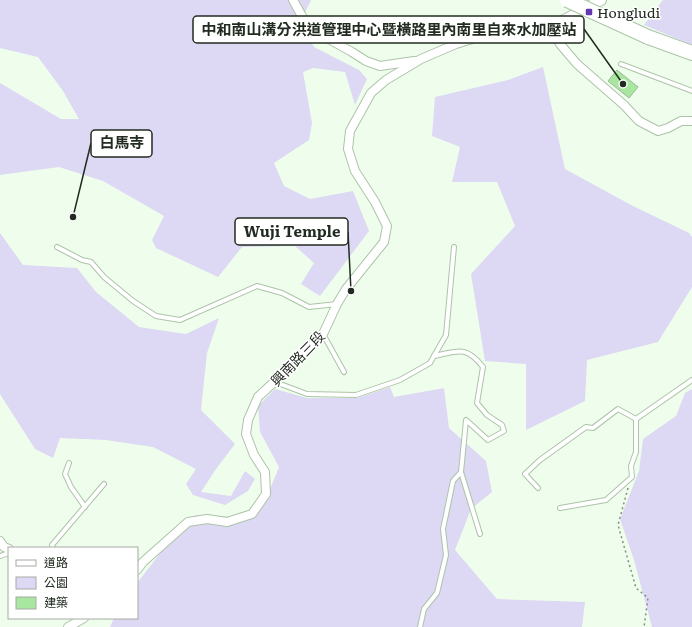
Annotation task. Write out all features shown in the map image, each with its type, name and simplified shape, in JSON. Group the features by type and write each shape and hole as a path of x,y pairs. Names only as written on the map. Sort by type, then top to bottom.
{"highway":[{"path":"567,0 648,37 692,53"}],"street":[{"path":"293,0 304,18 318,33 366,61 380,66 421,60"},
{"path":"601,0 556,24 556,36 560,44 577,64 624,105 639,121 658,131 668,128 681,121 692,121"},
{"name":"興南路三段","path":"138,569 143,562 188,522 207,519 227,522 252,514 266,494 265,472 254,455 246,434 248,420 258,397 323,334 337,304 346,290 384,242 387,226 375,202 355,171 348,148 350,131 371,93 386,80 421,60 456,44 485,35 542,24 556,24"},
{"path":"0,541 4,547 8,549"},
{"path":"68,627 82,619"}],"lane":[{"path":"621,64 692,91"},
{"path":"57,247 82,260 91,262 104,277 133,301 156,316 180,320 257,286 282,292 309,307 337,304"},
{"path":"274,382 307,394 356,395 400,380 430,363 446,335 454,247"},
{"path":"323,334 344,372"},
{"path":"434,356 461,350 476,358 483,367 477,403 487,415 502,425 504,431 488,440 466,420 461,472 480,534"},
{"path":"636,419 692,380"},
{"path":"538,488 525,474 540,460 586,427 593,428 618,409 636,419"},
{"path":"560,508 606,500 632,477 631,466 636,452 636,419"},
{"path":"69,464 65,474 71,487 85,507"},
{"path":"420,627 424,609 438,593 446,555 443,529 453,482 461,472"},
{"path":"53,547 52,544 104,484"}],"path":[{"path":"632,477 618,525 636,588 648,598 644,627"}],"green space":[{"path":"0,0 311,0 300,23 314,47 359,70 367,79 355,105 345,72 313,68 303,72 312,123 309,140 274,163 284,186 310,199 353,191 369,231 320,296 301,284 314,263 295,246 242,247 218,277 156,248 152,240 164,216 103,181 59,167 0,175 0,83 61,119 79,119 63,91 38,57 0,48"},
{"path":"663,0 692,0 692,45 644,25"},
{"path":"543,67 565,169 631,205 689,233 692,237 692,287 658,342 587,360 585,401 526,430 526,364 485,361 471,274 515,226 497,182 452,182 460,147 432,136 435,97 508,80"},
{"path":"0,233 23,265 77,268 96,292 139,327 186,334 219,318 207,353 201,410 235,444 201,492 231,496 245,471 255,479 248,491 225,505 193,495 186,484 196,469 153,447 106,440 60,438 53,458 35,449 0,394"},
{"path":"390,387 394,397 444,388 449,428 486,461 492,492 471,509 455,550 497,599 585,602 582,627 110,627 114,619 138,619 138,582 162,551 196,515 232,517 264,504 279,467 260,432 258,406 275,389 307,398 357,398"},
{"path":"692,389 692,627 652,627 634,560 620,519 639,471 643,439 676,416 685,393"}],"building":[{"path":"617,70 638,87 629,98 608,81"}],"place":[{"name":"Hongludi","path":"589,12"},
{"name":"中和南山溝分洪道管理中心暨橫路里內南里自來水加壓站","path":"623,84"},
{"name":"白馬寺","path":"73,217"},
{"name":"Wuji Temple","path":"351,291"}]}
